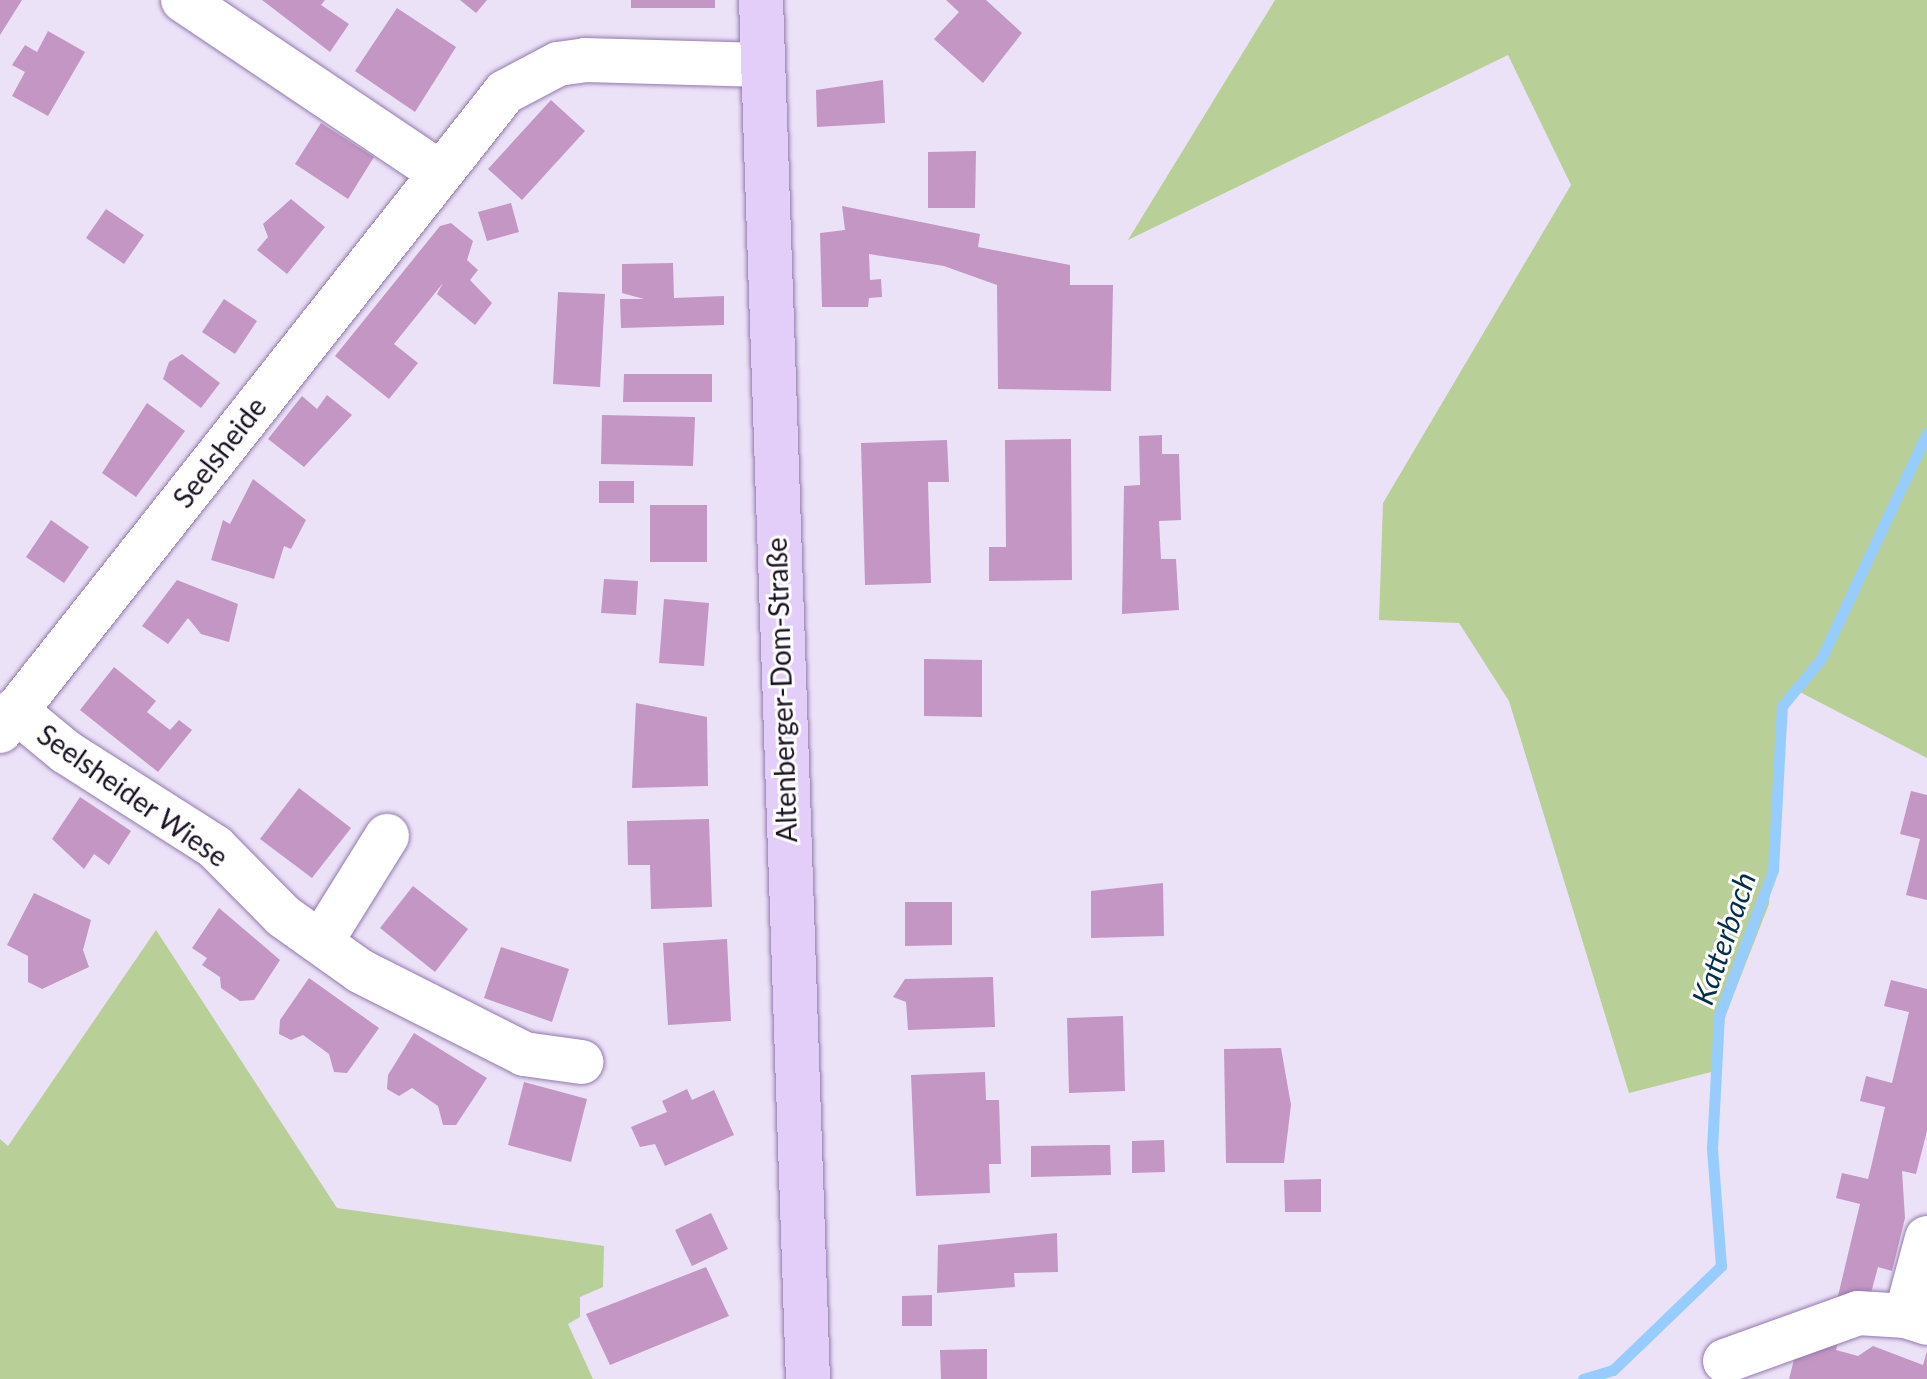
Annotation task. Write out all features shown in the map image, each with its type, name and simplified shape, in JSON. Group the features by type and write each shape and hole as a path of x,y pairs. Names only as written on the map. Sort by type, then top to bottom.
{"main road":[{"name":"Altenberger-Dom-Straße","path":"761,0 808,1379"}],"street":[{"path":"183,0 439,172"},
{"name":"Seelsheide","path":"8,721 505,92 558,64 763,65"},
{"name":"Seelsheider Wiese","path":"8,721 78,760 215,847 321,942 360,971 504,1045 581,1062"},
{"path":"321,942 387,836"},
{"path":"1725,1361 1858,1313 1917,1320 1927,1238"}],"green space":[{"path":"1275,0 1927,0 1927,758 1794,689 1782,724 1769,904 1723,1022 1719,1070 1629,1093 1509,701 1459,623 1379,620 1383,503 1571,185 1508,55 1128,240"},
{"path":"156,930 337,1208 604,1246 603,1287 580,1297 580,1317 568,1324 593,1379 0,1379 0,1139 8,1146"}],"building":[{"path":"0,0 22,0 0,35"},
{"path":"262,0 325,0 321,5 349,24 330,52"},
{"path":"460,0 487,0 476,13"},
{"path":"631,0 715,0 715,8 631,8"},
{"path":"946,0 986,0 1022,33 983,83 934,39 959,12"},
{"path":"397,8 456,47 415,112 355,71"},
{"path":"48,31 85,52 48,116 12,96 25,72 12,65 25,45 37,52"},
{"path":"883,80 885,123 817,127 816,90"},
{"path":"551,100 585,131 522,200 488,169"},
{"path":"321,123 374,157 348,199 295,164"},
{"path":"976,151 975,208 928,208 928,152"},
{"path":"291,199 325,227 287,274 257,250 268,237 263,224"},
{"path":"511,203 519,232 487,241 478,212"},
{"path":"842,206 980,234 978,247 1070,265 1070,285 1113,285 1111,391 998,389 997,285 944,266 869,254 870,280 881,279 882,297 869,298 868,307 822,307 820,233 845,230"},
{"path":"106,209 144,235 124,264 86,238"},
{"path":"451,223 473,241 467,260 478,270 470,280 492,303 475,325 437,294 443,283 394,344 418,363 389,399 335,356 440,226"},
{"path":"673,263 674,298 724,296 724,325 621,328 620,299 644,299 622,293 622,264"},
{"path":"558,292 605,294 600,387 553,384"},
{"path":"224,299 257,321 235,354 202,332"},
{"path":"182,354 220,383 201,408 163,379 169,362"},
{"path":"624,374 712,374 712,402 623,402"},
{"path":"327,395 352,415 304,467 268,439 302,396 317,409"},
{"path":"147,403 185,431 136,497 102,473"},
{"path":"602,415 695,417 693,466 601,464"},
{"path":"1162,435 1162,454 1179,454 1181,520 1159,521 1161,559 1176,559 1179,610 1122,614 1124,486 1140,485 1139,436"},
{"path":"1071,439 1072,580 989,581 989,547 1006,547 1005,440"},
{"path":"947,440 949,482 928,482 931,583 865,585 861,443"},
{"path":"253,479 306,520 291,549 284,546 274,579 211,560 223,520 230,524"},
{"path":"599,481 634,481 634,503 599,503"},
{"path":"650,505 707,505 707,562 650,562"},
{"path":"51,520 89,547 64,583 26,557"},
{"path":"604,579 638,581 636,615 601,613"},
{"path":"177,580 238,604 229,642 201,634 188,618 168,644 142,626"},
{"path":"664,599 709,603 704,666 659,663"},
{"path":"924,659 982,660 982,717 924,716"},
{"path":"114,667 156,701 147,712 170,730 179,720 192,730 158,772 80,710"},
{"path":"636,703 707,717 708,786 632,788"},
{"path":"299,788 351,828 312,878 260,839"},
{"path":"1911,791 1927,795 1927,900 1906,895 1920,839 1900,834"},
{"path":"80,797 131,831 109,865 94,854 84,869 52,839"},
{"path":"709,819 712,907 651,909 650,865 628,865 627,821"},
{"path":"1163,883 1164,936 1091,938 1091,891"},
{"path":"413,886 468,929 435,972 380,928"},
{"path":"34,893 91,920 83,950 89,967 42,989 28,982 28,956 7,945"},
{"path":"905,902 952,902 952,945 905,946"},
{"path":"219,908 280,960 254,1000 240,1001 221,988 220,977 202,965 207,958 192,948"},
{"path":"727,939 731,1021 668,1025 663,943"},
{"path":"501,947 569,969 552,1022 484,998"},
{"path":"993,977 995,1027 908,1030 906,1002 893,997 905,979"},
{"path":"309,978 379,1028 347,1073 334,1072 329,1054 303,1035 291,1040 279,1034 280,1020"},
{"path":"1891,980 1927,989 1927,1131 1916,1174 1902,1171 1905,1218 1892,1271 1878,1267 1868,1304 1838,1296 1860,1204 1836,1198 1842,1173 1868,1179 1885,1107 1860,1101 1866,1076 1892,1083 1909,1012 1884,1006"},
{"path":"1123,1016 1125,1091 1069,1093 1067,1018"},
{"path":"414,1033 487,1078 456,1125 443,1125 438,1106 412,1088 399,1096 387,1089 388,1075"},
{"path":"1281,1048 1291,1105 1284,1163 1226,1163 1224,1049"},
{"path":"985,1072 986,1100 999,1100 1001,1164 989,1164 990,1193 916,1196 911,1075"},
{"path":"524,1082 587,1099 571,1162 508,1145"},
{"path":"687,1089 692,1100 714,1090 734,1135 665,1166 655,1144 640,1147 631,1127 667,1112 662,1101"},
{"path":"1164,1140 1165,1172 1132,1173 1132,1141"},
{"path":"1110,1145 1111,1175 1031,1177 1031,1146"},
{"path":"1321,1179 1321,1212 1285,1212 1284,1180"},
{"path":"711,1213 728,1249 692,1266 675,1230"},
{"path":"1057,1233 1058,1272 1014,1273 1015,1287 937,1293 938,1245"},
{"path":"706,1267 729,1316 610,1365 586,1314"},
{"path":"932,1295 932,1326 902,1326 902,1296"},
{"path":"1838,1342 1836,1350 1858,1356 1873,1346 1923,1365 1927,1351 1927,1379 1789,1379 1796,1352"},
{"path":"987,1349 987,1379 941,1379 940,1350"}],"waterway":[{"name":"Katterbach","path":"1583,1379 1613,1370 1721,1266 1712,1148 1719,1016 1773,870 1782,706 1821,659 1927,433"}]}
